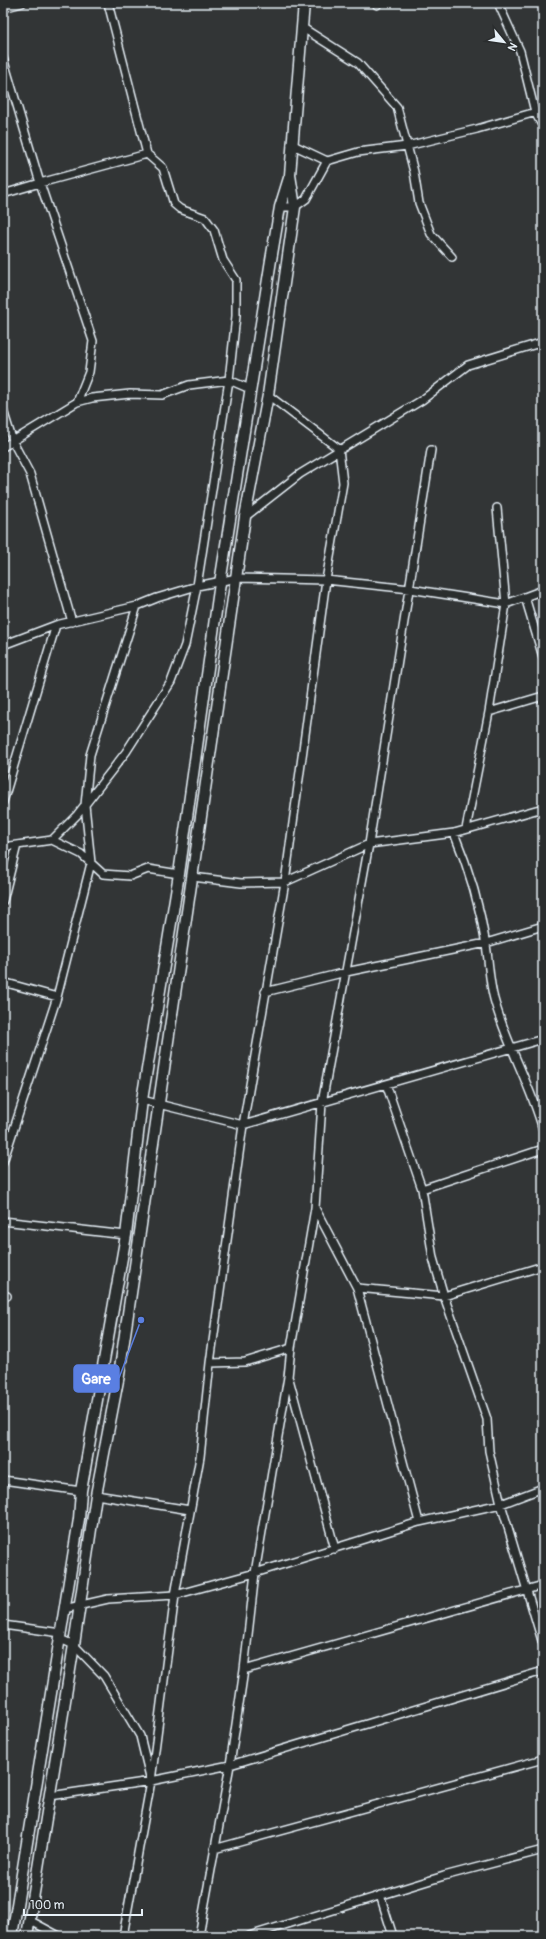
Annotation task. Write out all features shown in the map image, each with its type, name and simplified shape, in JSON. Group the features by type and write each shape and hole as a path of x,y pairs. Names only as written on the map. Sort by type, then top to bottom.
{"main road":[{"path":"26,1936 74,1645 96,1495 119,1375 158,1103 246,517 268,395 295,207 290,175 291,144 303,28 304,3"},
{"path":"12,1936 79,1519 81,1491 126,1235 142,1100 179,874 220,583 250,389 280,206 290,175"},
{"path":"126,1235 140,1236"}],"street":[{"path":"3,8 22,3"},
{"path":"52,840 85,805 126,752 171,682 185,645 197,586 230,380 236,316 236,280 223,260 214,230 205,218 180,209 174,204 163,168 147,154 108,3"},
{"path":"498,3 520,51 535,112 543,127"},
{"path":"303,28 358,63 397,108 414,172 419,203 431,234 452,257"},
{"path":"3,58 40,183 93,341 89,372 78,402"},
{"path":"291,144 327,162 366,151 407,146 477,129 543,110"},
{"path":"3,194 147,154"},
{"path":"280,206 295,207 306,199 327,162"},
{"path":"246,517 300,474 422,400 468,365 543,342"},
{"path":"3,447 78,402 130,394 162,394 189,385 230,380 250,389"},
{"path":"123,1936 151,1781 175,1595 200,1457 210,1363 243,1125 285,882 326,580 343,483 339,449 268,395"},
{"path":"3,410 13,442 30,474 72,622"},
{"path":"199,1936 230,1765 244,1670 255,1574 315,1208 322,1102 369,844 431,450"},
{"path":"466,829 489,712 506,604 497,508"},
{"path":"3,645 56,626 137,606 157,598 197,586 220,583 237,578 326,580 410,589 506,604 543,590"},
{"path":"525,596 543,657"},
{"path":"3,1162 58,997 91,863 85,805 90,755 137,606"},
{"path":"3,802 56,626"},
{"path":"489,712 543,696"},
{"path":"193,876 241,883 285,882 369,844 454,833 543,808"},
{"path":"454,833 471,875 486,943 494,999 511,1048 536,1103 543,1130"},
{"path":"3,847 52,840 82,854 104,874 130,876 148,869 179,874"},
{"path":"3,901 17,845"},
{"path":"265,992 346,972 486,943 543,926"},
{"path":"3,982 58,997"},
{"path":"142,1100 243,1125 543,1039"},
{"path":"386,1084 422,1189 433,1258 444,1296 487,1419 489,1450 501,1504 543,1644"},
{"path":"422,1189 543,1149"},
{"path":"315,1208 357,1288 418,1522"},
{"path":"3,1221 126,1235"},
{"path":"357,1288 444,1296 543,1266"},
{"path":"210,1363 245,1362 291,1348"},
{"path":"288,1377 335,1549"},
{"path":"3,1480 81,1491"},
{"path":"64,1609 108,1599 175,1595 255,1574 418,1522 501,1504 543,1488"},
{"path":"96,1495 190,1510"},
{"path":"244,1670 543,1584"},
{"path":"3,1625 60,1636 74,1645 104,1676 140,1736 151,1781"},
{"path":"50,1796 151,1781 230,1765 543,1671"},
{"path":"214,1850 543,1759"},
{"path":"249,1936 380,1895 543,1850"},
{"path":"380,1895 393,1936"},
{"path":"29,1920 59,1936"}],"place":[{"name":"Gare","path":"141,1320"}]}
